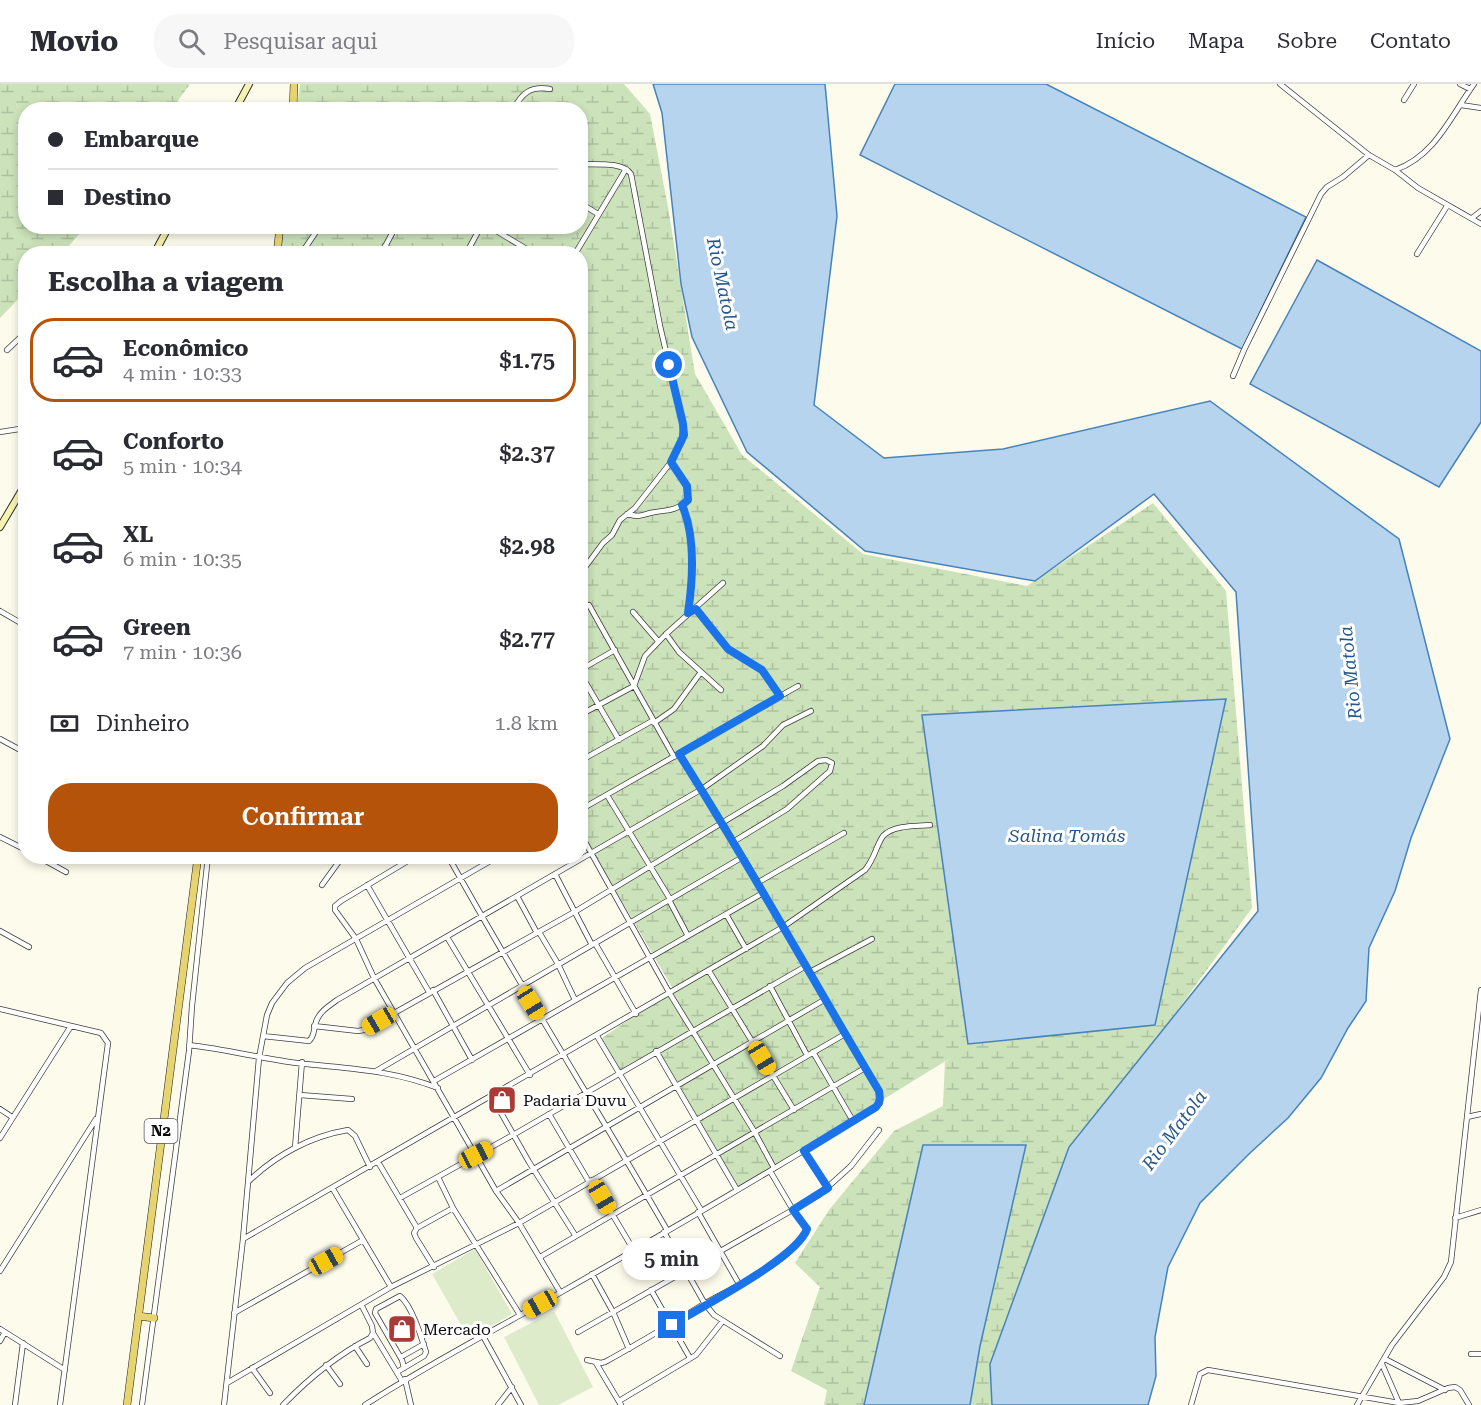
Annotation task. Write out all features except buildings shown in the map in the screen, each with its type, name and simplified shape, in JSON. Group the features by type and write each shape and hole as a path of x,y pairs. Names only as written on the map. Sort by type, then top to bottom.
{"main road":[{"path":"239,102 249,84"},
{"path":"293,102 294,84"},
{"path":"0,527 18,497"},
{"name":"N2","path":"127,1405 197,864"},
{"path":"138,1316 154,1318"}],"street":[{"path":"1280,84 1369,155 1447,206 1481,224"},
{"path":"1404,100 1414,84"},
{"path":"1460,84 1470,89"},
{"path":"1395,170 1406,167 1439,138 1474,84"},
{"path":"518,102 526,91 540,87 550,89"},
{"path":"1461,105 1481,108"},
{"path":"1233,376 1322,194 1327,187 1369,155"},
{"path":"588,164 618,166 629,171 632,178 660,326 684,435 671,462 635,508 618,522 612,535 588,563"},
{"path":"1405,179 1406,167"},
{"path":"588,231 626,169"},
{"path":"1417,254 1447,206"},
{"path":"588,208 598,214"},
{"path":"1472,219 1481,211"},
{"path":"385,246 392,234"},
{"path":"501,234 522,246"},
{"path":"7,350 18,340"},
{"path":"0,432 18,429"},
{"path":"627,514 640,518 672,511 688,500 688,490 671,462"},
{"path":"682,505 689,523 691,554 688,613"},
{"path":"588,711 634,686 642,661 658,641 723,583"},
{"path":"365,1405 404,1380 772,1170 880,1103 879,1091 824,1000 810,972 702,789 653,722 590,605"},
{"path":"696,609 728,649 762,670 780,696"},
{"path":"0,611 18,621"},
{"path":"633,612 658,641"},
{"path":"666,634 672,644 721,690"},
{"path":"588,666 615,650"},
{"path":"588,757 674,709 701,672"},
{"path":"588,685 619,740"},
{"path":"588,806 798,686"},
{"path":"588,855 702,789 763,746 783,725 811,711"},
{"path":"0,739 18,749"},
{"path":"314,1026 361,1031 576,911 783,786 818,761 826,760 832,763 830,771 787,809 733,842"},
{"path":"607,795 670,899 688,936"},
{"path":"243,1239 783,927 865,870 872,862 882,838 888,833 907,827 930,825"},
{"path":"757,883 844,833"},
{"path":"0,837 18,846"},
{"path":"587,1360 596,1363 605,1362 672,1325 776,1262 804,1235 806,1227 793,1210 754,1131 670,994 588,847"},
{"path":"376,1071 741,858"},
{"path":"52,864 66,872"},
{"path":"142,1405 189,1045 207,864"},
{"path":"322,885 338,864"},
{"path":"402,864 341,901 335,908 356,939 374,978 496,1191 519,1223 561,1292"},
{"path":"452,864 520,986 626,1160 705,1304 722,1322 780,1356"},
{"path":"224,1405 260,1058 267,1015 272,1003 296,974 485,864"},
{"path":"263,1036 309,1041 313,1038 314,1026 323,1011 374,978 573,864"},
{"path":"555,874 636,1014"},
{"path":"367,885 472,1060"},
{"path":"434,1081 763,893"},
{"path":"517,896 558,964 575,1000"},
{"path":"726,914 746,949"},
{"path":"0,931 29,947"},
{"path":"447,937 530,1075"},
{"path":"810,972 872,939"},
{"path":"400,1198 806,966"},
{"path":"709,971 794,1110"},
{"path":"770,986 807,1055"},
{"path":"1358,1405 1400,1334 1449,1268 1481,990"},
{"path":"496,1191 824,1000"},
{"path":"0,1008 101,1033 108,1043 60,1405"},
{"path":"0,1138 71,1026"},
{"path":"227,1383 391,1287 519,1223 845,1034"},
{"path":"597,1036 680,1174 739,1284"},
{"path":"189,1045 260,1058 376,1071 412,1078 438,1088"},
{"path":"656,1051 737,1190"},
{"path":"813,1052 853,1121"},
{"path":"295,1148 302,1062"},
{"path":"540,1257 865,1068"},
{"path":"300,1095 352,1099"},
{"path":"492,1097 575,1235"},
{"path":"0,1109 12,1117"},
{"path":"549,1114 633,1250"},
{"path":"1467,1117 1481,1114"},
{"path":"0,1271 97,1117"},
{"path":"249,1180 277,1158 295,1148 326,1135 348,1130 355,1136 370,1167"},
{"path":"578,1332 828,1188 851,1166 879,1130"},
{"path":"804,1151 828,1188"},
{"path":"378,1162 417,1228"},
{"path":"438,1177 453,1208 520,1315"},
{"path":"333,1189 391,1287"},
{"path":"434,1267 414,1233 417,1228 453,1208"},
{"path":"1455,1218 1481,1210"},
{"path":"234,1313 363,1240"},
{"path":"592,1274 629,1348"},
{"path":"651,1290 690,1358"},
{"path":"397,1372 404,1368 425,1355 426,1352 418,1328 402,1298 398,1297 376,1309 375,1313 401,1357 404,1368"},
{"path":"362,1306 372,1326 373,1334 404,1380 411,1405"},
{"path":"596,1363 620,1403 700,1352 722,1322"},
{"path":"0,1341 3,1331 65,1370"},
{"path":"284,1405 326,1365 373,1334"},
{"path":"483,1336 521,1405"},
{"path":"15,1405 23,1343"},
{"path":"401,1357 424,1344"},
{"path":"355,1346 367,1364"},
{"path":"1471,1354 1481,1354"},
{"path":"1383,1361 1445,1389"},
{"path":"1383,1361 1399,1404"},
{"path":"326,1365 340,1384"},
{"path":"252,1368 270,1393"},
{"path":"1191,1405 1200,1374 1208,1370 1399,1404 1418,1401 1452,1387 1458,1388 1468,1405"},
{"path":"498,1405 512,1387"}],"green space":[{"path":"0,84 190,84 177,102 18,102 18,234 79,234 69,246 18,246 18,299 0,318"},
{"path":"300,84 624,84 650,114 668,207 695,374 742,455 863,554 1027,586 1153,503 1226,591 1252,908 1163,1030 1069,1147 990,1364 992,1405 824,1405 827,1390 791,1371 820,1287 795,1263 829,1210 894,1131 943,1106 945,1062 952,1057 738,1189 655,1053 620,1071 601,1039 673,989 588,843 588,246 280,246 281,234 588,234 588,102 298,102"},
{"path":"475,1249 512,1314 469,1339 432,1274"},
{"path":"554,1311 593,1387 558,1405 539,1405 504,1337"}],"water":[{"name":"Rio Matola","path":"653,84 825,84 837,216 814,405 884,458 1003,449 1210,401 1399,539 1450,739 1411,838 1395,891 1369,948 1366,1001 1348,1028 1321,1078 1288,1118 1200,1203 1168,1267 1155,1337 1156,1376 1148,1405 992,1405 990,1364 1069,1147 1258,911 1236,592 1154,494 1035,581 865,551 747,452 692,337 681,284 662,113"},
{"path":"895,84 1046,84 1306,217 1242,349 860,155"},
{"path":"1317,260 1481,351 1481,422 1439,487 1250,384"},
{"name":"Salina Tomás","path":"1226,699 1155,1025 968,1044 922,715"},
{"path":"923,1145 1026,1145 980,1346 970,1405 864,1405"}],"place":[{"name":"Padaria Duvu","path":"502,1100"},
{"name":"Mercado","path":"402,1329"}],"route":[{"path":"669,365 684,435 671,462 688,490 688,500 682,505 689,523 691,554 688,613 696,609 728,649 762,670 780,696 679,754 810,972 833,1016 879,1091 880,1098 880,1103 876,1107 804,1151 828,1188 793,1210 807,1229 789,1252 672,1325"}]}
